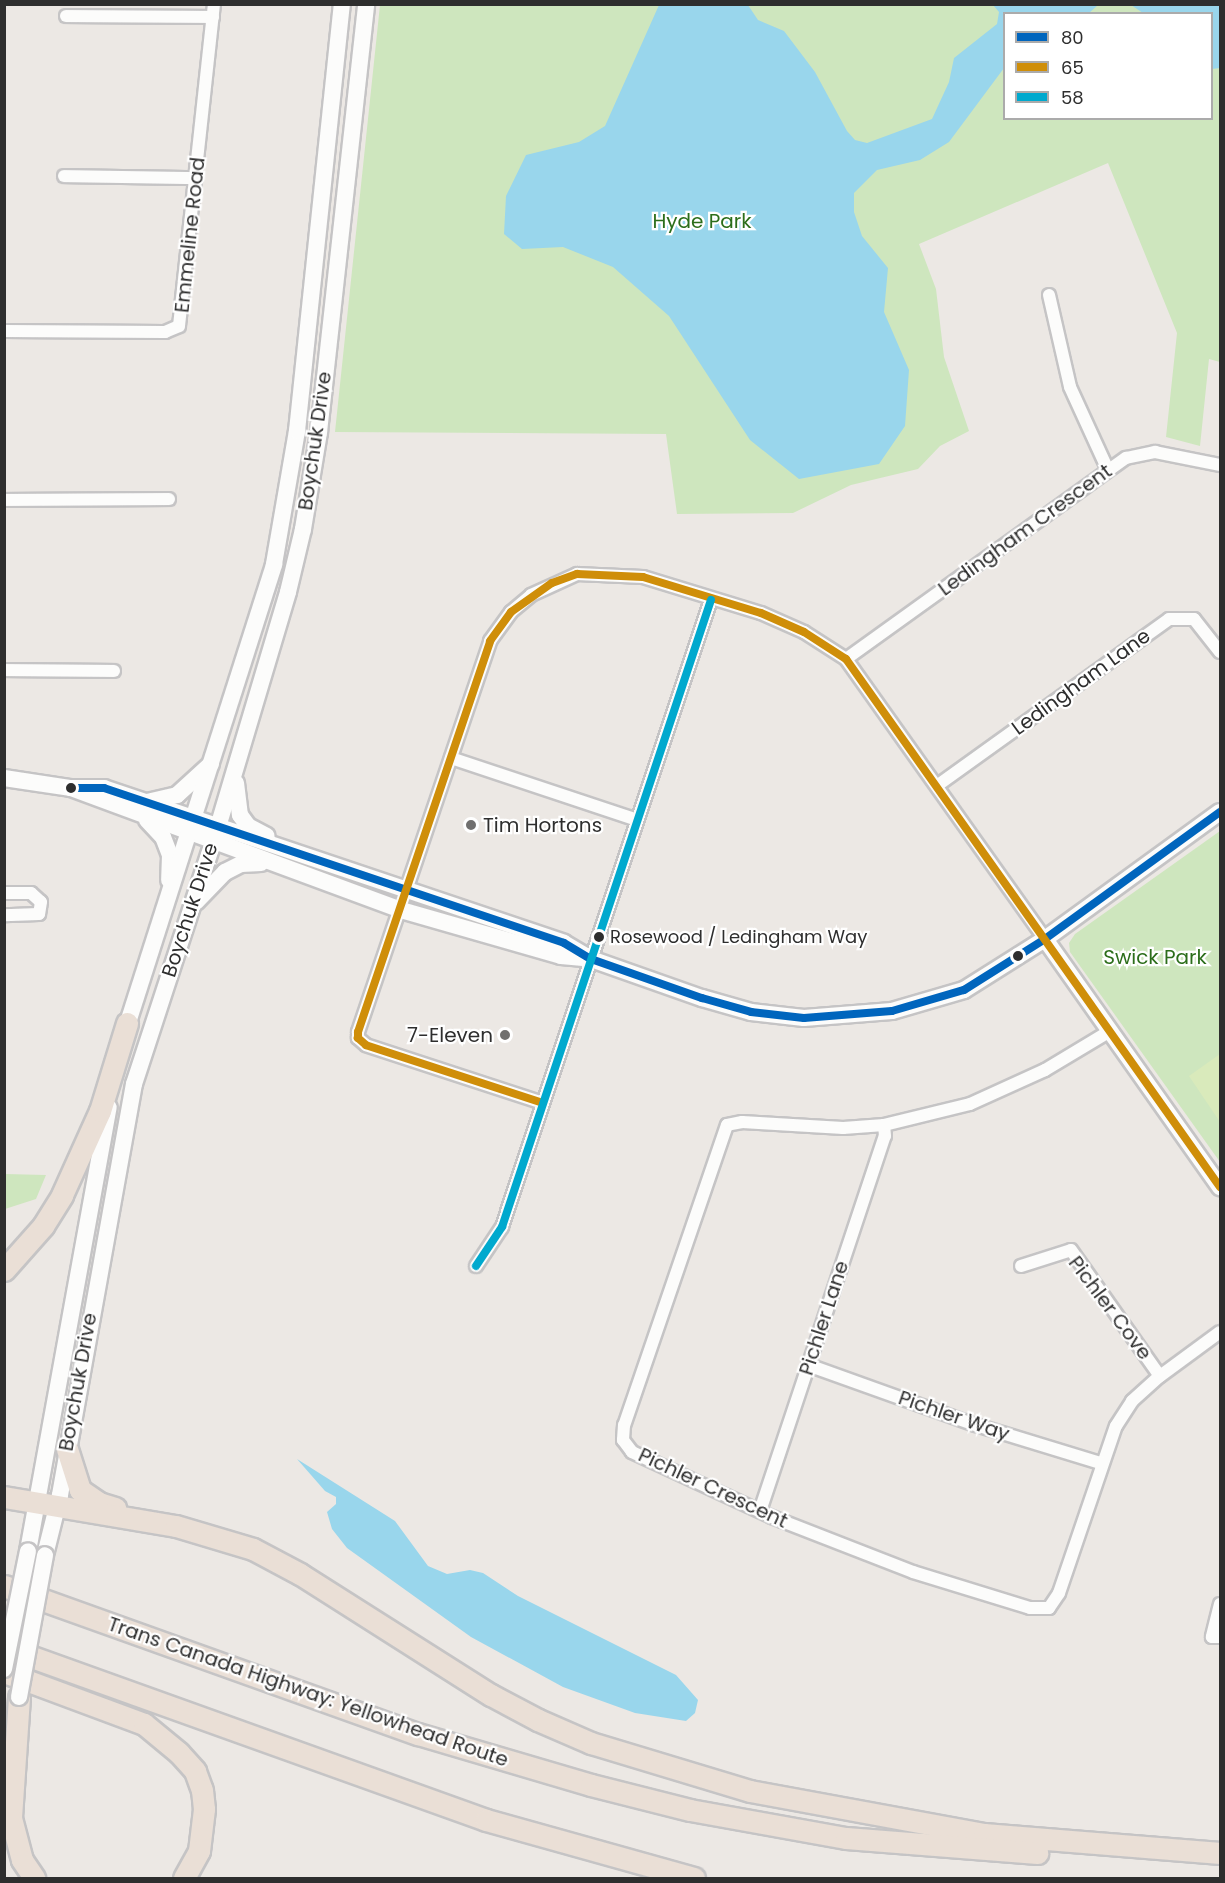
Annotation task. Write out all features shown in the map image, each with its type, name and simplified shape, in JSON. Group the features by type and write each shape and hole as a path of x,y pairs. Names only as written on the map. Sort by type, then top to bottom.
{"highway":[{"path":"4,1270 43,1226 62,1195 100,1111 127,1023"},
{"path":"67,1449 80,1490 91,1498 176,1526 228,1540 280,1563 490,1695 591,1743 750,1791 879,1817 1054,1843 1221,1854"},
{"path":"4,1497 46,1506 176,1526"},
{"name":"Trans Canada Highway: Yellowhead Route","path":"4,1586 418,1734 690,1810 835,1836 918,1846 1066,1855 1221,1854"},
{"path":"4,1647 486,1820 694,1878"},
{"path":"4,1670 144,1724 180,1753 195,1772 202,1790 204,1809 199,1851 184,1878"},
{"path":"19,1696 11,1818 22,1860 34,1878"}],"main road":[{"name":"Boychuk Drive","path":"4,1779 45,1555 46,1506 104,1126 127,1023 213,761 274,564 287,499 342,4"},
{"name":"Boychuk Drive","path":"4,1670 28,1551 67,1449 134,1084 187,914 215,835 288,592 303,529 319,432 366,4"},
{"path":"145,810 177,795 213,761"},
{"path":"235,769 240,815 248,826 301,856"},
{"path":"4,778 71,789 145,810 215,835 272,863 400,910 561,956 591,959"},
{"path":"145,810 163,837 170,855 164,910"},
{"path":"215,835 301,856 406,890 564,943 591,959 751,1012 804,1018 854,1017 892,1011 964,990 1046,939 1221,812"},
{"path":"187,914 225,872 241,864 272,863"},
{"path":"1046,939 1221,1187"}],"street":[{"path":"66,16 213,11"},
{"name":"Emmeline Road","path":"4,331 165,332 180,326 213,11"},
{"path":"64,176 196,178"},
{"path":"1048,295 1070,387 1108,470"},
{"name":"Ledingham Crescent","path":"846,659 1126,458 1148,452 1221,465"},
{"path":"4,500 170,499"},
{"path":"543,1103 381,1050 358,1038 490,641 531,595 577,574 643,577 711,600 761,613 804,632 846,659 1046,939"},
{"path":"476,1266 502,1227 711,600"},
{"name":"Ledingham Lane","path":"938,785 1169,619 1194,619 1221,652"},
{"path":"4,670 114,671"},
{"path":"451,758 637,820"},
{"path":"4,893 31,893 41,902 39,914 4,915"},
{"name":"Pichler Crescent","path":"1110,1031 1045,1070 970,1104 884,1125 843,1128 742,1122 727,1125 624,1425 623,1440 632,1452 760,1511 913,1572 1030,1608 1049,1608 1059,1593 1100,1463 1132,1401 1160,1376 1221,1332"},
{"name":"Pichler Lane","path":"760,1511 885,1137 884,1125"},
{"name":"Pichler Cove","path":"1021,1266 1071,1250 1160,1376"},
{"name":"Pichler Way","path":"808,1365 976,1425 1100,1463"},
{"path":"1221,1604 1212,1637 1221,1637"}],"green space":[{"name":"Hyde Park","path":"380,5 1220,5 1220,362 1209,359 1200,446 1166,437 1177,333 1108,163 919,244 936,289 944,357 969,431 940,446 918,469 851,485 793,513 677,514 666,434 335,432"},
{"name":"Swick Park","path":"1220,831 1220,1162 1070,952 1069,943 1075,934"},
{"path":"1220,1054 1220,1122 1189,1076"},
{"path":"5,1174 46,1175 36,1199 5,1209"}],"water":[{"path":"659,5 748,5 758,20 784,31 815,72 847,131 855,140 867,143 932,119 949,82 954,58 997,24 999,12 993,5 1098,5 1090,12 1003,12 1003,69 949,142 920,160 877,170 854,193 854,212 862,236 888,268 884,312 909,370 905,426 879,464 799,479 750,440 669,316 613,267 563,247 522,249 504,234 506,196 526,155 579,142 605,126"},
{"path":"1131,5 1220,5 1220,68 1213,69 1213,12 1142,12"},
{"path":"297,1459 395,1521 428,1566 447,1574 470,1570 483,1573 518,1596 676,1675 698,1700 695,1713 686,1721 635,1713 563,1687 471,1637 347,1548 332,1529 327,1512 336,1504 336,1497 325,1491"}],"transit line":[{"name":"65","path":"543,1103 366,1045 358,1038 358,1032 490,641 511,612 552,583 577,574 643,577 761,613 804,632 846,659 1220,1187"},
{"name":"58","path":"476,1266 502,1227 711,600"},
{"name":"80","path":"71,788 104,788 564,943 591,959 702,998 751,1012 804,1018 892,1011 964,990 1045,939 1220,812"}],"place":[{"name":"Tim Hortons","path":"471,825"},
{"name":"Rosewood / Ledingham Way","path":"599,937"},
{"name":"7-Eleven","path":"505,1035"}]}
